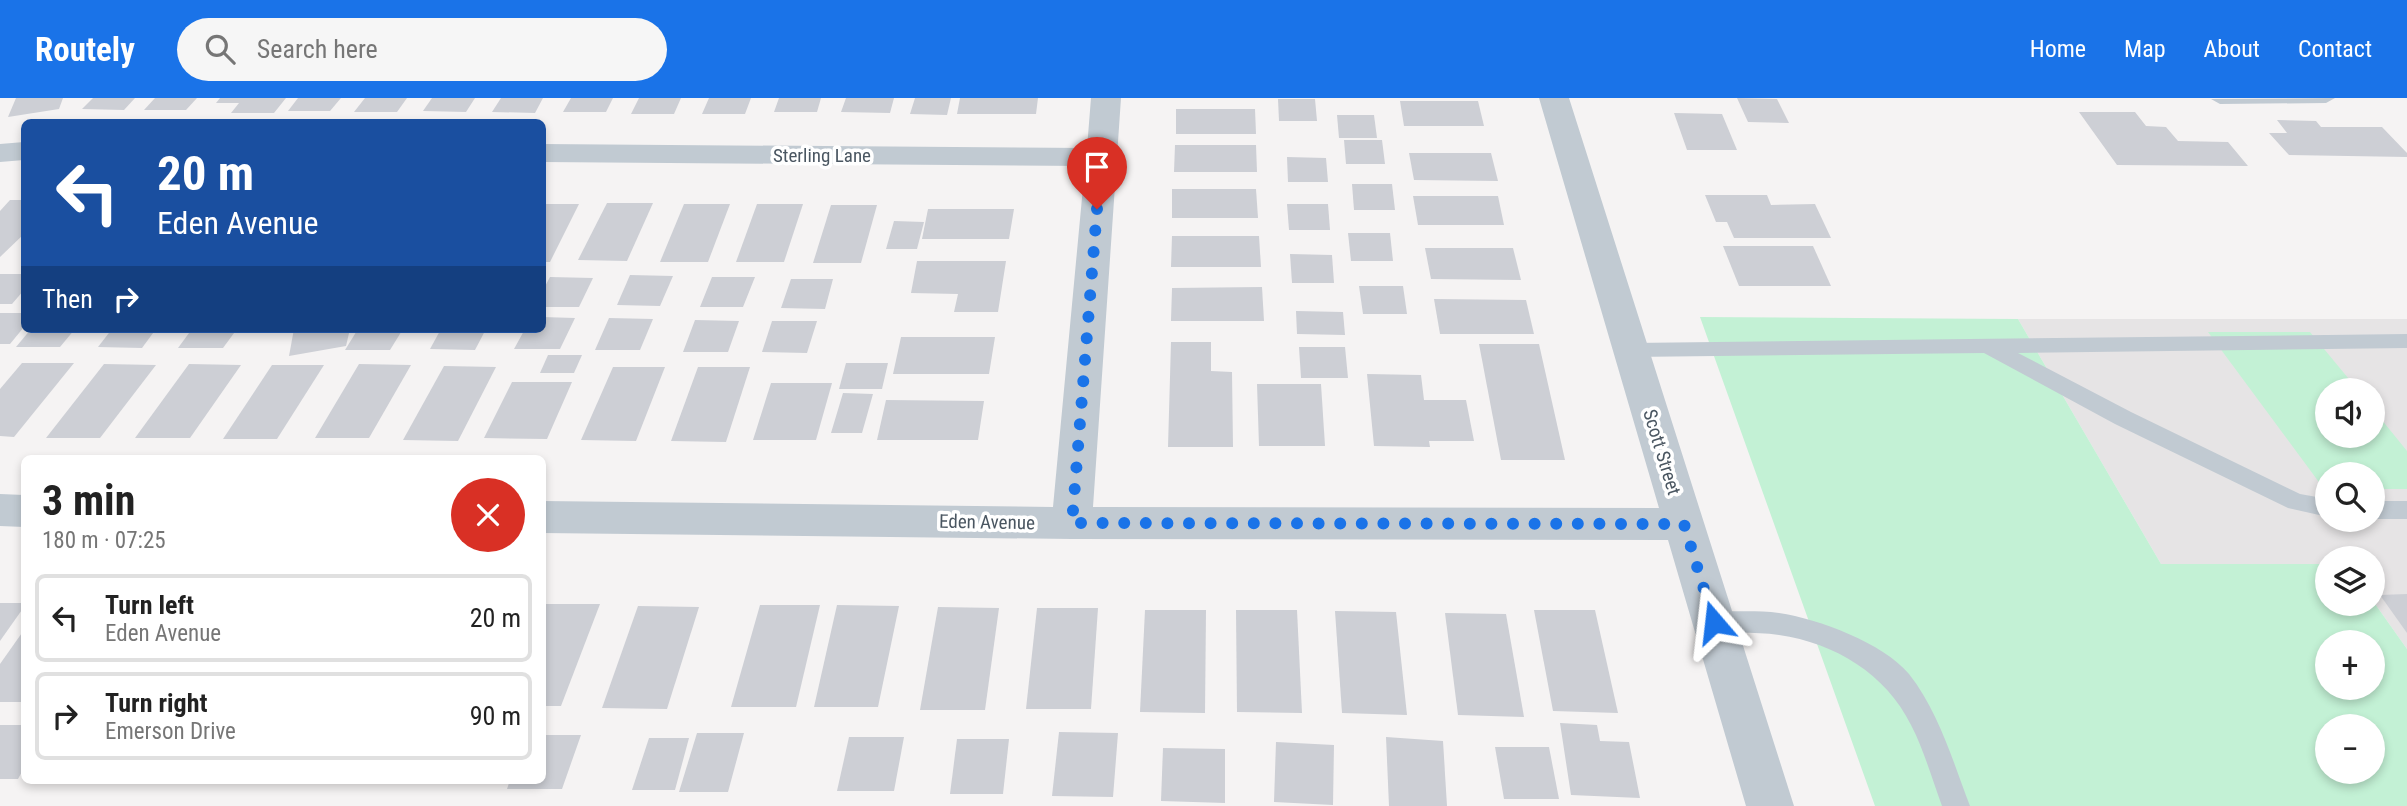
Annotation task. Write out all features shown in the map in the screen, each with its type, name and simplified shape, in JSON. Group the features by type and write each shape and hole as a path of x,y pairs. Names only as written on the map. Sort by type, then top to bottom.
{"street":[{"path":"1072,523 1106,98"},
{"name":"Scott Street","path":"1554,98 1770,806"},
{"path":"0,153 21,151"},
{"name":"Sterling Lane","path":"546,153 1101,157"},
{"path":"0,510 21,511"},
{"name":"Eden Avenue","path":"546,517 1072,523 1684,524"}],"lane":[{"path":"2220,99 2326,98"},
{"path":"1631,351 2407,341"},
{"path":"1989,347 2123,418 2296,502 2315,506"},
{"path":"2385,510 2407,510"},
{"path":"1714,622 1779,624 1823,636 1874,659 1899,682 1923,720 1956,806"}],"shaded area":[{"path":"2018,319 2407,319 2407,649 2384,616 2385,546 2315,546 2315,564 2161,564"}],"green space":[{"path":"1700,317 2018,319 2161,564 2315,564 2315,616 2384,616 2407,649 2407,806 1875,806"},
{"path":"2208,332 2310,332 2348,378 2315,378 2315,448 2385,448 2385,424 2407,451 2407,489 2385,489 2385,462 2315,462 2315,477"}],"building":[{"path":"16,98 63,98 59,109 8,117"},
{"path":"93,98 135,98 124,110 82,109"},
{"path":"155,98 197,98 186,110 144,110"},
{"path":"220,98 286,98 274,113 231,113 239,103 216,103"},
{"path":"298,98 341,98 330,111 288,111"},
{"path":"365,98 407,98 397,112 354,112"},
{"path":"432,98 475,98 466,112 423,111"},
{"path":"501,98 543,98 535,113 492,112"},
{"path":"571,98 613,98 606,112 563,112"},
{"path":"639,98 681,98 674,114 631,114"},
{"path":"709,98 751,98 745,114 702,114"},
{"path":"779,98 821,98 817,112 774,112"},
{"path":"846,98 894,98 890,113 841,112"},
{"path":"915,98 951,98 947,115 910,114"},
{"path":"960,98 1038,98 1036,114 957,114"},
{"path":"1737,98 1777,99 1789,123 1748,122"},
{"path":"1278,99 1315,99 1317,121 1279,121"},
{"path":"1400,101 1478,101 1484,126 1404,126"},
{"path":"1176,109 1255,109 1256,134 1176,134"},
{"path":"2079,112 2135,112 2146,126 2166,127 2178,141 2228,142 2248,166 2117,165"},
{"path":"1674,113 1722,114 1737,150 1687,150"},
{"path":"1337,115 1374,115 1377,138 1339,138"},
{"path":"2277,120 2316,121 2321,127 2382,127 2407,153 2407,157 2289,155 2269,133 2287,133"},
{"path":"1344,140 1382,140 1385,164 1346,164"},
{"path":"1175,145 1256,145 1257,172 1174,172"},
{"path":"1409,153 1491,153 1498,181 1414,180"},
{"path":"1287,157 1326,158 1328,182 1288,182"},
{"path":"1352,184 1392,184 1395,210 1354,210"},
{"path":"1172,189 1256,189 1258,218 1172,218"},
{"path":"1705,195 1767,195 1771,205 1815,204 1831,238 1734,238 1727,222 1716,222"},
{"path":"1413,196 1498,196 1504,225 1418,225"},
{"path":"10,200 21,200 21,237 0,257 0,211"},
{"path":"607,203 653,203 627,261 578,260"},
{"path":"546,204 579,204 550,262 546,262"},
{"path":"684,204 730,204 708,262 660,262"},
{"path":"757,204 803,204 784,262 736,262"},
{"path":"1287,204 1328,204 1330,230 1289,230"},
{"path":"831,205 877,205 861,263 813,263"},
{"path":"928,209 1014,209 1009,239 922,239"},
{"path":"894,221 924,222 917,249 886,249"},
{"path":"1348,233 1390,233 1393,261 1351,261"},
{"path":"1172,236 1259,236 1261,267 1171,267"},
{"path":"1723,246 1813,246 1831,286 1739,286"},
{"path":"1425,248 1513,248 1521,280 1431,279"},
{"path":"1290,254 1332,255 1334,283 1292,283"},
{"path":"917,261 1006,261 998,312 954,312 958,294 911,293"},
{"path":"0,274 21,274 21,294 12,304 0,304"},
{"path":"630,275 673,276 660,306 617,305"},
{"path":"550,277 593,278 579,307 546,307 546,284"},
{"path":"712,277 755,277 743,307 700,307"},
{"path":"791,279 833,279 825,309 781,308"},
{"path":"1359,286 1403,286 1407,314 1363,314"},
{"path":"1262,287 1264,321 1171,321 1172,288"},
{"path":"1434,299 1526,300 1534,334 1440,334"},
{"path":"1296,311 1343,312 1345,335 1297,334"},
{"path":"0,313 21,313 21,331 10,344 0,344"},
{"path":"546,317 575,318 560,349 514,349 523,333 546,333"},
{"path":"609,318 653,319 640,350 595,350"},
{"path":"695,320 739,321 728,352 683,352"},
{"path":"772,321 817,321 807,353 762,352"},
{"path":"28,333 72,333 60,347 16,347"},
{"path":"109,333 153,333 142,348 98,347"},
{"path":"189,333 234,333 223,348 178,348"},
{"path":"293,333 349,333 346,346 289,356"},
{"path":"356,333 401,333 390,350 345,350"},
{"path":"439,333 484,333 475,350 430,349"},
{"path":"901,337 995,337 989,374 893,374"},
{"path":"1171,342 1211,342 1211,371 1232,372 1233,447 1168,447"},
{"path":"1479,344 1539,344 1565,460 1501,460"},
{"path":"1299,347 1345,347 1348,378 1301,378"},
{"path":"548,355 582,355 574,373 540,373"},
{"path":"22,363 74,363 14,437 0,436 0,389"},
{"path":"846,363 888,363 882,389 839,389"},
{"path":"104,364 156,365 100,438 46,438"},
{"path":"189,364 241,365 190,438 135,438"},
{"path":"359,364 411,365 369,438 315,438"},
{"path":"272,365 324,365 277,439 223,439"},
{"path":"444,366 496,367 458,441 403,440"},
{"path":"613,367 665,367 636,441 581,440"},
{"path":"698,367 750,367 726,442 671,441"},
{"path":"1367,374 1421,375 1424,400 1466,400 1474,441 1429,441 1430,447 1374,446"},
{"path":"512,382 572,382 547,439 484,438"},
{"path":"771,383 832,383 816,440 753,440"},
{"path":"1257,384 1321,384 1325,446 1259,446"},
{"path":"843,393 873,394 862,433 831,433"},
{"path":"886,400 984,401 978,440 877,440"},
{"path":"2407,594 2407,633 2385,602 2385,595"},
{"path":"0,603 21,603 21,611 0,641"},
{"path":"546,604 600,604 561,706 546,706"},
{"path":"760,605 820,605 796,707 731,707"},
{"path":"837,605 899,606 878,707 814,707"},
{"path":"638,606 699,607 667,709 602,708"},
{"path":"938,607 999,608 985,710 920,710"},
{"path":"1037,608 1098,608 1091,709 1026,709"},
{"path":"1145,610 1206,610 1205,713 1140,712"},
{"path":"1236,610 1297,610 1302,713 1237,712"},
{"path":"1534,610 1595,610 1618,713 1553,711"},
{"path":"1335,611 1396,612 1407,715 1342,713"},
{"path":"1445,613 1506,614 1524,717 1458,715"},
{"path":"21,634 21,702 0,702 0,664"},
{"path":"1560,723 1597,725 1600,741 1629,742 1640,798 1571,795"},
{"path":"0,725 21,725 21,774 18,779 0,779"},
{"path":"1059,732 1118,733 1113,797 1052,796"},
{"path":"697,733 744,733 728,792 679,792"},
{"path":"546,735 581,735 562,789 507,789 509,784 546,784"},
{"path":"849,737 904,737 894,791 837,791"},
{"path":"1386,737 1443,741 1447,806 1389,806"},
{"path":"649,738 689,738 675,790 632,790"},
{"path":"957,739 1009,739 1003,794 950,794"},
{"path":"1276,742 1334,745 1333,805 1274,802"},
{"path":"1495,747 1549,747 1559,799 1504,799"},
{"path":"1163,748 1225,749 1225,803 1161,801"}],"route":[{"path":"1097,209 1072,523 1684,524 1714,622"}]}
